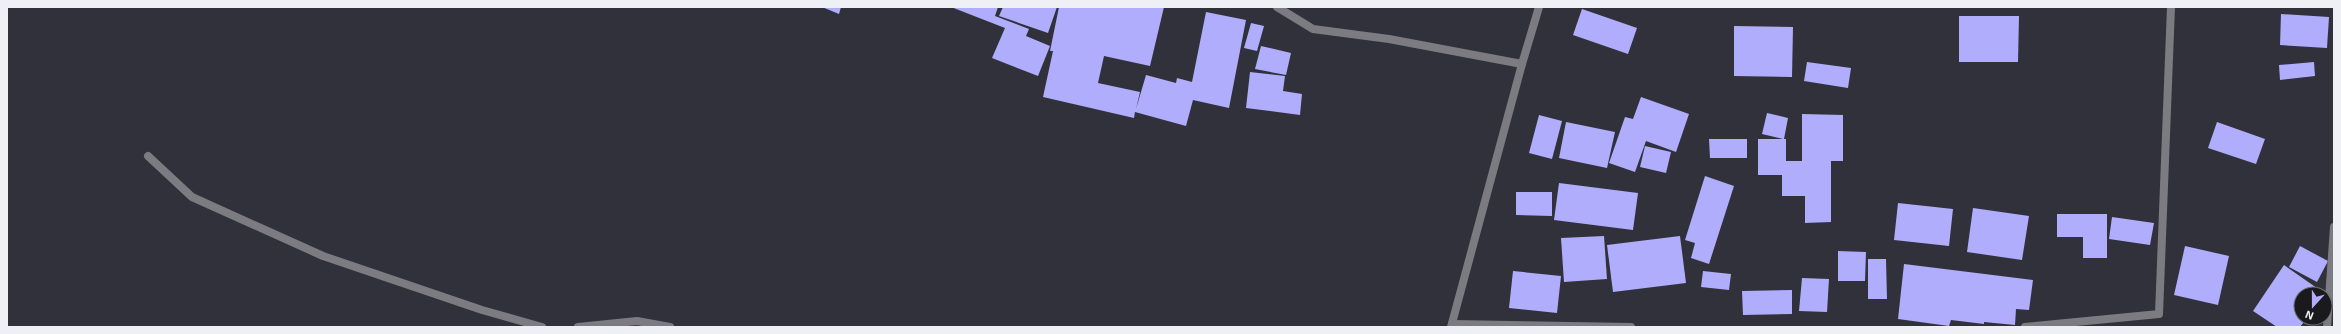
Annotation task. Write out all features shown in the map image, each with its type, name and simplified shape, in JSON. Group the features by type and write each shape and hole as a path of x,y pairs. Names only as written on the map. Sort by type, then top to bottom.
{"street":[{"path":"1277,7 1290,10 1313,29 1389,39 1522,64"},
{"path":"1540,7 1522,64 1451,326 1631,327"},
{"path":"2025,327 2159,314 2171,7"},
{"path":"148,156 192,197 323,256 482,310 542,327"},
{"path":"2327,327 2334,227"},
{"path":"578,327 637,321 670,327"}],"building":[{"path":"822,7 841,7 839,14"},
{"path":"951,7 998,7 995,16 1029,29 1026,36 1050,46 1038,76 992,58 1005,28"},
{"path":"1003,7 1057,7 1048,33 999,16"},
{"path":"1059,7 1164,7 1150,66 1104,56 1098,83 1140,92 1136,109 1146,75 1176,83 1177,78 1192,82 1206,12 1246,20 1229,108 1193,100 1186,126 1135,112 1134,118 1043,97 1053,51 1050,51"},
{"path":"1582,9 1637,28 1628,54 1573,35"},
{"path":"2281,14 2329,17 2327,48 2280,45"},
{"path":"1959,16 2019,16 2018,62 1959,62"},
{"path":"1251,23 1264,26 1257,51 1244,48"},
{"path":"1734,26 1793,27 1792,77 1734,76"},
{"path":"1261,46 1291,53 1286,75 1255,69"},
{"path":"1807,62 1851,68 1848,88 1804,81"},
{"path":"2314,62 2315,76 2280,80 2279,65"},
{"path":"1250,72 1285,76 1283,91 1302,94 1300,115 1246,108"},
{"path":"1641,97 1689,114 1676,152 1646,141 1635,172 1609,163 1625,117 1633,119"},
{"path":"1767,113 1788,118 1784,139 1786,139 1786,161 1802,161 1802,114 1843,115 1843,161 1831,161 1831,222 1805,223 1805,196 1782,196 1782,175 1758,175 1758,139 1783,139 1762,134"},
{"path":"1539,115 1562,121 1552,159 1529,153"},
{"path":"1566,122 1615,132 1607,168 1559,158"},
{"path":"2217,122 2265,139 2256,164 2208,148"},
{"path":"1709,139 1747,139 1747,158 1710,158"},
{"path":"1645,146 1671,152 1666,173 1640,167"},
{"path":"1705,176 1734,186 1709,264 1691,258 1695,243 1685,240"},
{"path":"1559,183 1638,193 1633,230 1554,220"},
{"path":"1516,192 1552,192 1552,216 1516,215"},
{"path":"1898,203 1953,209 1949,246 1894,240"},
{"path":"1973,208 2029,216 2022,260 1967,252"},
{"path":"2057,214 2107,214 2107,258 2083,258 2083,237 2057,237"},
{"path":"2112,217 2154,223 2150,245 2109,239"},
{"path":"1604,236 1607,279 1564,282 1561,238"},
{"path":"1680,236 1686,283 1613,292 1607,245"},
{"path":"2185,246 2229,256 2218,305 2174,295"},
{"path":"2300,246 2328,261 2317,282 2289,267"},
{"path":"1838,251 1866,252 1865,281 1838,281"},
{"path":"1868,259 1886,259 1887,299 1868,299"},
{"path":"1904,264 2033,280 2029,310 2016,309 2015,325 1984,322 1984,324 1951,320 1949,326 1898,319"},
{"path":"2284,265 2314,286 2293,286 2293,326 2301,326 2300,327 2277,327 2253,311"},
{"path":"1513,271 1561,276 1557,313 1509,308"},
{"path":"1703,271 1731,274 1729,290 1701,287"},
{"path":"1802,278 1829,279 1827,312 1799,311"},
{"path":"1792,290 1792,314 1743,315 1742,291"}]}
